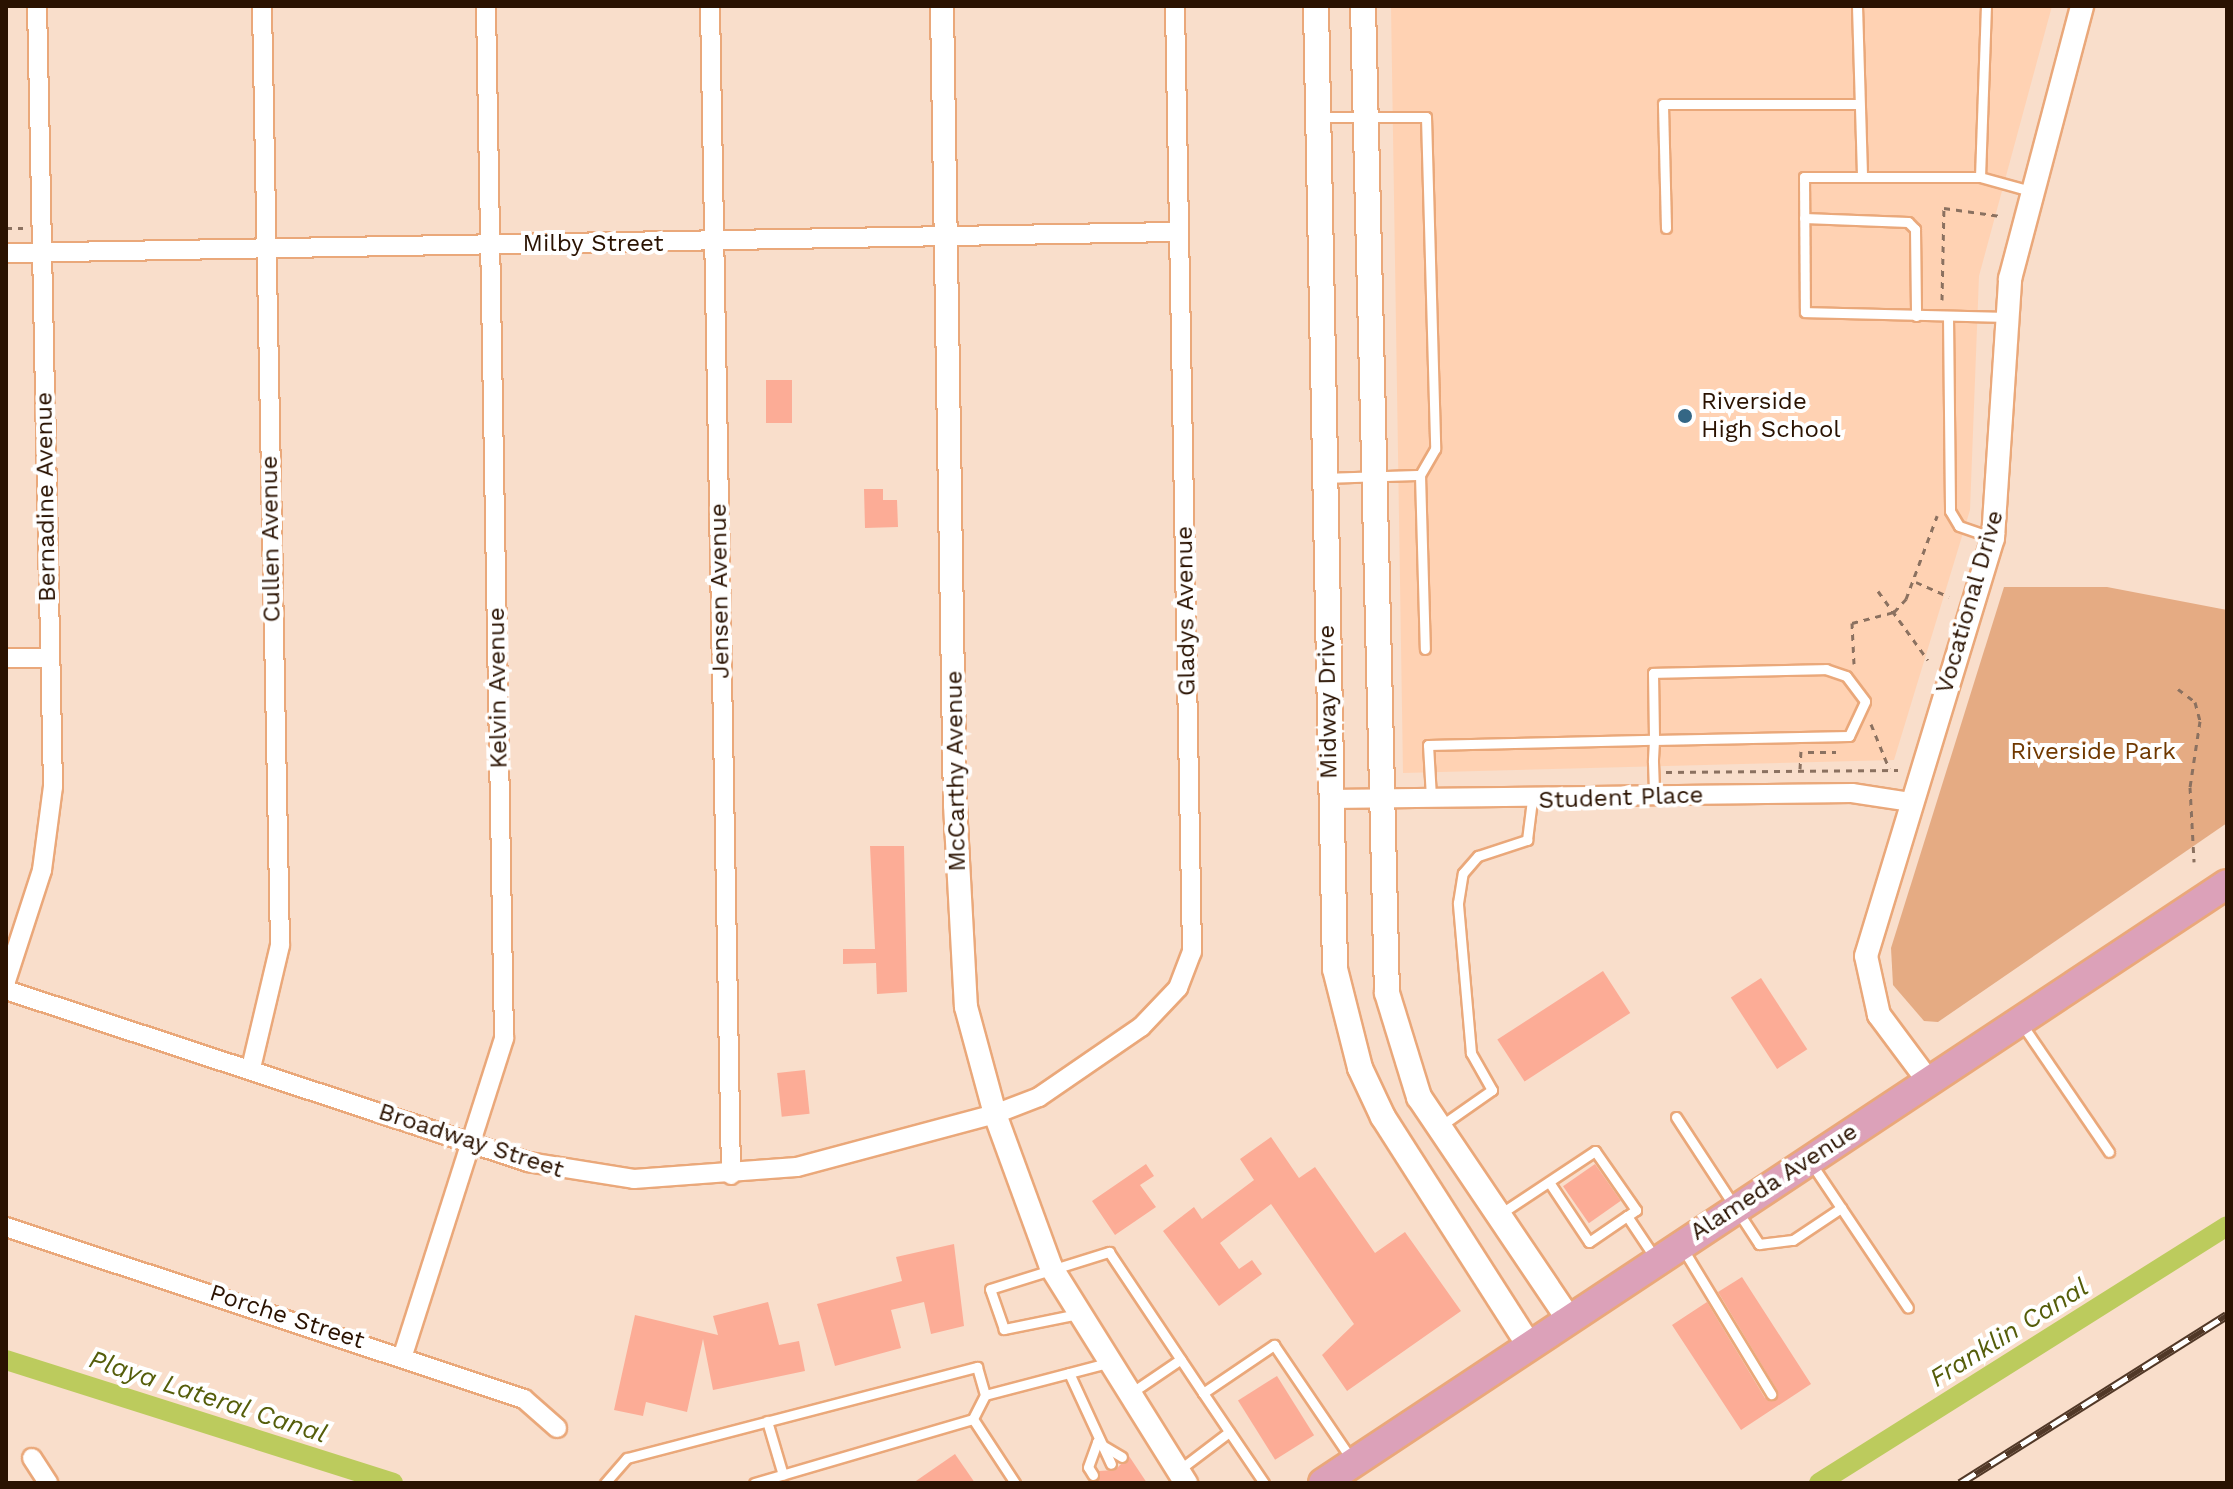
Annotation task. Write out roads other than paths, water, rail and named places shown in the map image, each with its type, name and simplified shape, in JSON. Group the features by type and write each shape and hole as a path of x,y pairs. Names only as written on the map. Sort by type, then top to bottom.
{"main road":[{"name":"Midway Drive","path":"1316,6 1329,799 1335,969 1360,1068 1419,1180 1530,1347"},
{"name":"Midway Drive","path":"1363,6 1379,798 1387,993 1411,1075 1439,1127 1569,1319"},
{"name":"Alameda Avenue","path":"1323,1483 1530,1347 1680,1243 2227,884"}],"street":[{"name":"Bernadine Avenue","path":"6,981 48,844 49,658 37,6"},
{"name":"Cullen Avenue","path":"251,1068 280,945 262,6"},
{"name":"Kelvin Avenue","path":"403,1355 471,1142 505,1021 486,6"},
{"name":"Jensen Avenue","path":"710,6 731,1175"},
{"name":"McCarthy Avenue","path":"942,6 960,963 995,1114 1051,1267 1107,1363 1183,1476"},
{"name":"Gladys Avenue","path":"995,1114 1039,1097 1141,1027 1178,988 1192,952 1175,6"},
{"name":"Vocational Drive","path":"1929,1082 1879,1015 1865,979 1911,802 1993,538 2004,317 2031,191 2082,6"},
{"name":"Milby Street","path":"6,253 490,243 714,245 1179,232"},
{"path":"6,658 49,658"},
{"name":"Student Place","path":"1329,799 1532,800 1852,793 1911,802"},
{"name":"Broadway Street","path":"6,990 471,1142 594,1177 731,1175 797,1167 995,1114"},
{"name":"Porche Street","path":"6,1227 403,1355 524,1399 557,1428"},
{"path":"32,1458 48,1483"}],"lane":[{"path":"1857,6 1862,177"},
{"path":"1980,177 1986,6"},
{"path":"1666,228 1663,104 1859,104"},
{"path":"1318,117 1426,117 1435,449 1420,475 1425,649"},
{"path":"2004,317 1805,312 1804,177 1980,177 2031,191"},
{"path":"1804,218 1908,222 1915,229 1916,316"},
{"path":"1948,316 1950,511 1959,526 1993,538"},
{"path":"1324,478 1420,475"},
{"path":"1431,800 1428,745 1654,740 1849,736 1865,701 1846,676 1826,669 1653,673 1654,740 1653,772 1654,797"},
{"path":"1439,1127 1492,1090 1471,1053 1458,903 1463,873 1478,856 1527,840 1532,800"},
{"path":"2019,1020 2109,1152"},
{"path":"1676,1117 1752,1238 1776,1247 1841,1208"},
{"path":"1497,1216 1595,1151 1636,1210 1589,1242 1549,1182"},
{"path":"1809,1160 1908,1308"},
{"path":"1627,1216 1656,1259"},
{"path":"1680,1243 1771,1394"},
{"path":"1078,1314 1004,1329 990,1289 1051,1267 1109,1252 1264,1483"},
{"path":"1203,1393 1274,1345 1354,1463"},
{"path":"1128,1395 1181,1359"},
{"path":"985,1395 1107,1363"},
{"path":"605,1483 627,1458 977,1367 985,1395 973,1419 754,1483"},
{"path":"1069,1373 1097,1442 1111,1464"},
{"path":"973,1419 1015,1483"},
{"path":"767,1421 783,1475"},
{"path":"1183,1476 1229,1432"},
{"path":"1097,1442 1122,1457"},
{"path":"1093,1475 1088,1467 1097,1442"}],"waterway":[{"name":"Franklin Canal","path":"1819,1483 2227,1226"},
{"name":"Playa Lateral Canal","path":"6,1360 393,1483"}],"railway":[{"path":"1960,1483 2227,1315"}],"place":[{"name":"Riverside High School","path":"1685,416"}],"park label":[{"name":"Riverside Park","path":"2093,752"}]}
